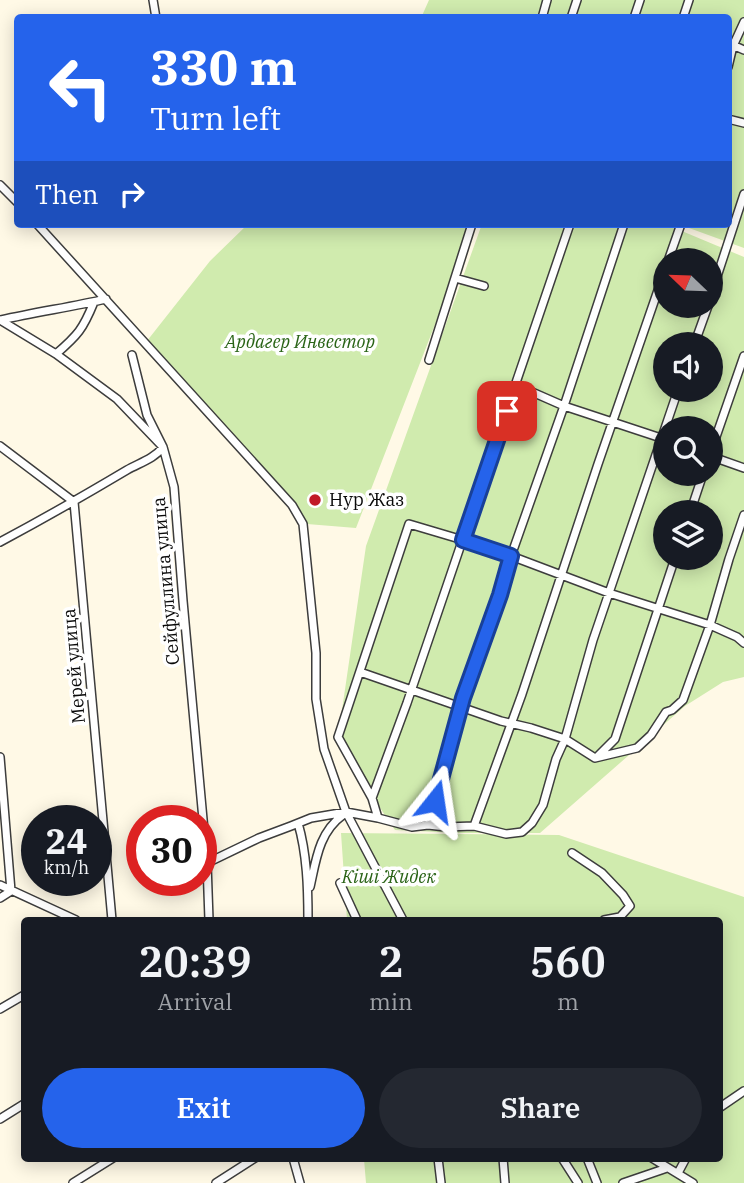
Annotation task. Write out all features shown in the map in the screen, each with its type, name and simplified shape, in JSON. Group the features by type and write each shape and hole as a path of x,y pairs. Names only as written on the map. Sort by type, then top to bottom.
{"street":[{"path":"732,42 744,22"},
{"path":"0,185 14,200"},
{"path":"723,258 744,194"},
{"path":"41,228 292,505 303,524 316,653 316,699 324,749 346,812 400,917"},
{"path":"429,360 471,228"},
{"path":"372,798 569,228"},
{"path":"428,825 461,707 623,228"},
{"path":"673,248 680,228"},
{"path":"455,278 484,286"},
{"path":"0,320 106,299"},
{"path":"56,354 82,329 94,302"},
{"path":"474,826 653,305"},
{"name":"Сейфуллина улица","path":"0,320 56,354 117,399 163,447 174,487 202,805"},
{"path":"0,542 157,455 163,447 147,415 132,355"},
{"path":"723,417 744,356"},
{"path":"516,385 564,406 653,436"},
{"path":"0,446 74,502"},
{"path":"723,460 744,468"},
{"path":"217,858 311,818 346,812 412,827 474,826 506,834 522,832 532,823 543,805 593,640 653,468"},
{"name":"Мерей улица","path":"74,502 113,917"},
{"path":"360,673 565,739 595,758 637,748 651,735 666,712 673,710 684,700 744,515"},
{"path":"378,818 372,798 338,737 410,524 710,625 744,643"},
{"path":"595,758 615,739 671,570"},
{"path":"0,757 11,891"},
{"path":"308,897 318,852 325,835 331,823 346,812"},
{"path":"298,823 303,841 308,917"},
{"path":"572,853 602,873 623,895 630,906 623,917"},
{"path":"340,883 356,917"},
{"path":"0,885 69,917"},
{"path":"0,898 11,891"},
{"name":"Сейфуллина улица","path":"208,896 209,917"},
{"path":"0,1009 21,997"},
{"path":"723,1105 744,1091"},
{"path":"0,1119 21,1106"},
{"path":"73,1183 107,1162"},
{"path":"216,1183 249,1162"},
{"path":"294,1162 300,1183"},
{"path":"438,1162 441,1183"},
{"path":"503,1162 505,1183"},
{"path":"564,1162 572,1179 578,1183"},
{"path":"589,1162 597,1183"},
{"path":"658,1162 693,1183"},
{"path":"678,1173 684,1162"},
{"path":"623,1183 667,1168"}],"green space":[{"path":"429,0 744,0 744,248 689,228 732,228 732,14 423,14"},
{"name":"Ардагер Инвестор","path":"244,228 471,228 356,528 307,524 143,346 210,261"},
{"path":"481,228 675,228 722,248 653,248 653,318 723,318 723,248 744,257 744,677 723,682 685,706 540,833 395,830 337,744 366,546"},
{"name":"Кіші Жидек","path":"341,833 559,835 744,897 744,1183 366,1183 364,1162 723,1162 723,917 347,917"}],"place":[{"name":"Нур Жаз","path":"315,500"}],"route":[{"path":"435,801 463,698 511,556 463,540 507,411"}]}
